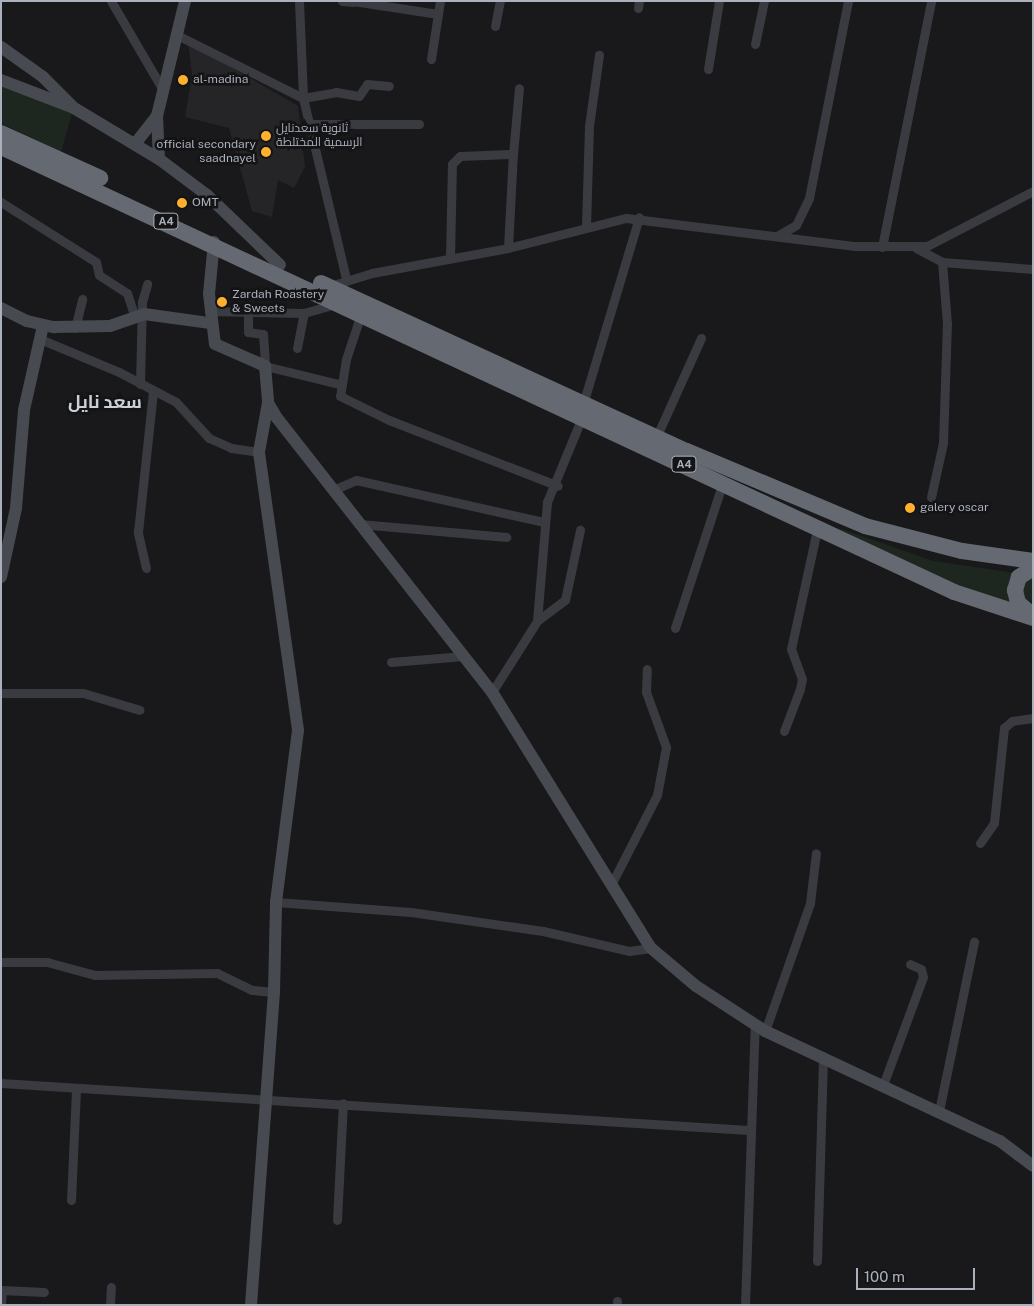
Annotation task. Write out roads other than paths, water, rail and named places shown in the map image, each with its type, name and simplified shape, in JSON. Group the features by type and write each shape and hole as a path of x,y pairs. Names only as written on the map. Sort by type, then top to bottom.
{"highway":[{"name":"A4","path":"1,133 280,264 361,314 654,443 864,526 962,551 1033,561"},
{"name":"A4","path":"1,147 214,242 582,411"},
{"name":"A4","path":"654,443 724,482 818,525 954,592 1033,616"},
{"path":"1033,568 1019,577 1015,590 1018,603 1033,616"}],"street":[{"path":"111,1 164,90"},
{"path":"159,159 157,116 184,1"},
{"path":"299,1 303,98 346,280"},
{"path":"342,1 438,14"},
{"path":"431,59 440,1"},
{"path":"495,26 500,1"},
{"path":"708,69 719,1"},
{"path":"755,44 764,1"},
{"path":"776,236 796,225 809,198 848,1"},
{"path":"882,247 931,1"},
{"path":"177,34 303,98 336,92 359,96 367,84 389,86"},
{"path":"1,47 43,76 74,108"},
{"path":"586,227 589,126 599,55"},
{"path":"1,80 74,108 159,159 207,195 280,264"},
{"path":"508,248 519,88"},
{"path":"135,144 157,116"},
{"path":"310,124 419,124"},
{"path":"450,258 454,161 460,156 513,154"},
{"path":"42,332 110,326 139,316 210,317 248,311 304,313 332,296 346,280 508,248 586,227 639,217 776,236 882,247 916,248 981,222 1033,191"},
{"path":"1,202 96,262 99,275 126,293 139,316"},
{"path":"538,621 547,502 558,486 639,217"},
{"path":"214,242 210,317 217,345 265,366 339,384"},
{"path":"916,248 942,262 1033,269"},
{"path":"931,497 944,433 947,324 942,262"},
{"path":"140,384 139,316 147,284"},
{"path":"75,328 82,299"},
{"path":"1,308 184,409 209,438 231,448 259,452"},
{"path":"248,311 248,332 263,334 268,403 259,452 298,716 276,902 274,992 251,1305"},
{"path":"298,348 304,313"},
{"path":"361,314 339,384 340,396 389,420 558,486"},
{"path":"1,576 16,508 24,410 42,332"},
{"path":"654,443 701,338"},
{"path":"146,568 138,532 153,392"},
{"path":"268,403 333,490 492,692 651,948 696,986 760,1028 939,1111 1013,1148 1033,1166"},
{"path":"333,490 356,480 544,522"},
{"path":"675,628 724,482"},
{"path":"360,524 506,538"},
{"path":"784,731 802,680 791,649 818,525"},
{"path":"492,692 538,621 565,600 580,530"},
{"path":"391,662 464,656"},
{"path":"612,883 657,795 666,746 646,692 647,669"},
{"path":"1,693 83,693 140,710"},
{"path":"980,842 994,823 1004,728 1012,721 1033,718"},
{"path":"745,1305 749,1130 760,1028 810,903 816,852"},
{"path":"276,902 411,912 543,931 623,950 651,948"},
{"path":"939,1111 974,942"},
{"path":"1,962 47,962 95,975 217,974 252,990 274,992"},
{"path":"883,1085 923,977 921,969 910,964"},
{"path":"817,1261 823,1056"},
{"path":"1,1083 267,1098 749,1130"},
{"path":"70,1200 76,1088"},
{"path":"336,1220 343,1103"},
{"path":"110,1305 111,1287"},
{"path":"1,1304 2,1290 44,1292"}],"place":[{"name":"al-madina","path":"183,80"},
{"name":"ثانوية سعدنايل الرسمية المختلطة","path":"266,136"},
{"name":"official secondary saadnayel","path":"266,152"},
{"name":"OMT","path":"182,203"},
{"name":"Zardah Roastery & Sweets","path":"222,302"},
{"name":"galery oscar","path":"910,508"}],"district":[{"name":"سعد نايل","path":"105,402"}]}
